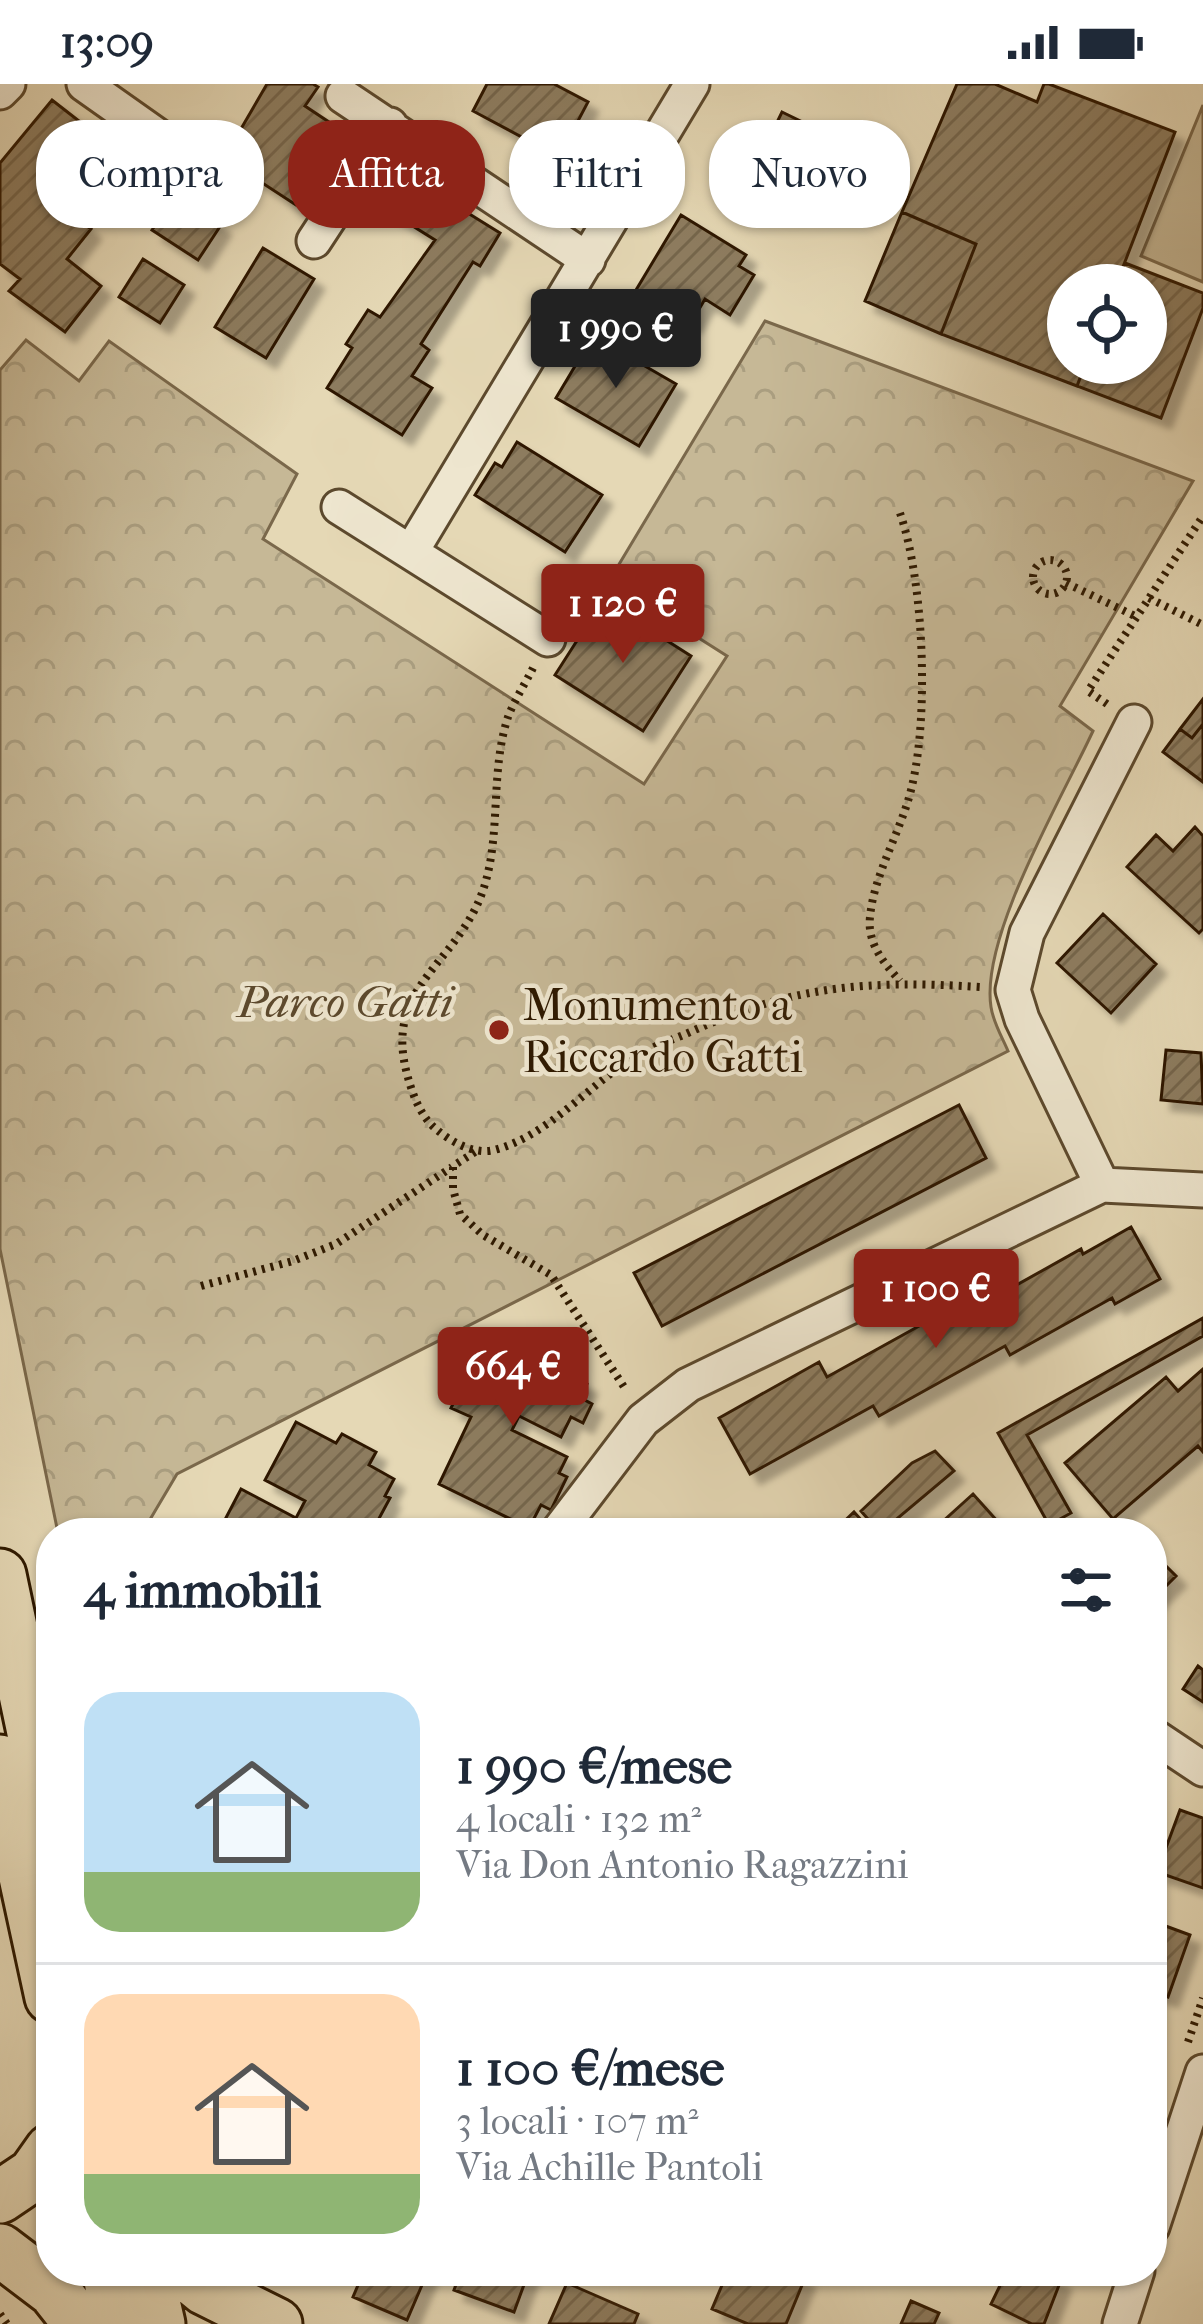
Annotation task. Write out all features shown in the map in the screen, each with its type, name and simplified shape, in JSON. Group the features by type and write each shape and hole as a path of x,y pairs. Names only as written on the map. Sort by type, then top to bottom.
{"main road":[{"path":"0,1575 36,1747"},
{"path":"0,1761 36,1928"},
{"path":"0,2198 36,2171"},
{"path":"0,2250 36,2277"},
{"path":"47,2286 80,2324"},
{"path":"111,2286 119,2324"},
{"path":"150,2286 159,2324"},
{"path":"202,2286 275,2324"}],"street":[{"path":"0,92 8,84"},
{"path":"84,84 135,120"},
{"path":"411,552 692,84"},
{"path":"343,96 382,120"},
{"path":"485,190 588,260"},
{"path":"314,241 323,228"},
{"path":"340,507 548,639"},
{"path":"1102,1185 1012,989 1027,933 1134,722"},
{"path":"568,1518 643,1420 688,1385 1102,1185 1203,1190"},
{"path":"1167,1745 1203,1769"},
{"path":"1167,2181 1203,2072"},
{"path":"1120,2324 1132,2286"}],"path":[{"path":"899,513 911,546 916,583 920,728 914,782 869,920 876,952 901,982"},
{"path":"1134,722 1088,691 1203,516"},
{"path":"1047,561 1058,563 1066,572 1066,583 1054,593 1043,592 1035,586 1034,571 1047,561"},
{"path":"1066,583 1137,617"},
{"path":"1149,598 1203,625"},
{"path":"476,1152 435,1129 413,1097 404,1060 404,1029 410,998 473,914 491,866 508,718 548,639"},
{"path":"201,1286 336,1244 476,1152 495,1150 530,1133 638,1055 775,998 839,986 901,982 1012,989"},
{"path":"453,1166 460,1214 483,1235 551,1275 643,1420"},
{"path":"0,2314 7,2324"}],"green space":[{"path":"1203,105 1203,282 1141,256"},
{"name":"Parco Gatti","path":"765,321 1193,481 1060,706 1093,731 1026,868 998,944 991,1007 1008,1051 177,1474 151,1518 55,1518 0,1249 0,370 26,340 79,381 109,341 297,474 263,539 644,784 727,656 609,581"}],"building":[{"path":"267,84 318,87 305,106 326,120 288,120 288,200 264,184 264,120 246,120"},
{"path":"487,84 554,84 588,102 579,120 509,120 509,130 473,111"},
{"path":"957,84 995,84 1037,102 1044,84 1049,84 1175,132 1124,264 1047,264 1047,375 941,334 976,244 910,215 910,193"},
{"path":"52,100 78,120 36,120 36,228 91,229 67,259 101,286 65,332 9,291 20,279 0,264 0,163"},
{"path":"910,215 976,244 941,334 865,301 895,228 910,228"},
{"path":"685,217 746,255 739,266 754,275 730,315 705,299 691,323 636,290 673,228 685,228"},
{"path":"485,224 500,233 480,266 473,262 421,344 429,350 412,376 432,388 402,435 327,388 352,348 346,344 368,310 380,317 435,240 416,228 485,228"},
{"path":"153,228 219,228 198,260"},
{"path":"263,248 314,279 266,358 215,327"},
{"path":"143,259 184,285 160,323 119,297"},
{"path":"1167,279 1203,293 1203,308 1161,418 1077,386 1167,384"},
{"path":"593,336 676,384 639,446 556,398"},
{"path":"517,442 602,495 565,552 475,495 495,463 502,467"},
{"path":"603,600 691,656 643,731 555,675"},
{"path":"1203,699 1203,724 1192,738 1180,729"},
{"path":"1203,724 1203,782 1163,752 1180,729 1192,738"},
{"path":"1195,827 1203,836 1203,929 1199,933 1127,867 1156,835 1173,851"},
{"path":"1103,914 1156,964 1111,1013 1057,963"},
{"path":"1166,1050 1201,1053 1203,1104 1161,1100"},
{"path":"959,1105 986,1158 662,1326 634,1273"},
{"path":"1131,1227 1160,1279 1115,1304 1112,1298 1010,1355 1005,1346 879,1416 873,1406 750,1474 719,1418 819,1362 827,1377 957,1305 963,1315 1081,1249 1083,1254"},
{"path":"1203,1318 1203,1336 1027,1435 1071,1513 1045,1518 998,1433"},
{"path":"513,1332 547,1349 542,1361 587,1384 581,1398 592,1404 583,1423 571,1417 561,1437 519,1416 512,1430 567,1457 559,1473 567,1477 551,1510 541,1505 534,1518 509,1518 439,1484 471,1417 451,1408 484,1338 505,1348"},
{"path":"1203,1369 1203,1452 1198,1446 1112,1518 1065,1463 1166,1377 1178,1391"},
{"path":"296,1422 336,1443 342,1434 376,1452 369,1465 394,1479 379,1518 296,1518 305,1501 265,1480"},
{"path":"935,1451 954,1471 898,1518 867,1518 861,1511 912,1463"},
{"path":"241,1489 296,1518 226,1518"},
{"path":"973,1494 995,1518 947,1518"},
{"path":"1198,1666 1203,1670 1203,1702 1183,1689"},
{"path":"1180,1810 1203,1818 1203,1888 1167,1875 1167,1845"},
{"path":"1167,1927 1190,1935 1167,1997"},
{"path":"358,2286 422,2286 407,2320 353,2297"},
{"path":"455,2286 524,2286 514,2312 454,2290"},
{"path":"566,2286 638,2314 634,2324 549,2324"},
{"path":"722,2286 802,2286 786,2324 748,2324 712,2309"},
{"path":"1000,2286 1059,2286 1044,2324 1032,2324 991,2304"},
{"path":"911,2301 939,2313 934,2324 901,2324"}],"place":[{"name":"Monumento a Riccardo Gatti","path":"499,1030"}]}
